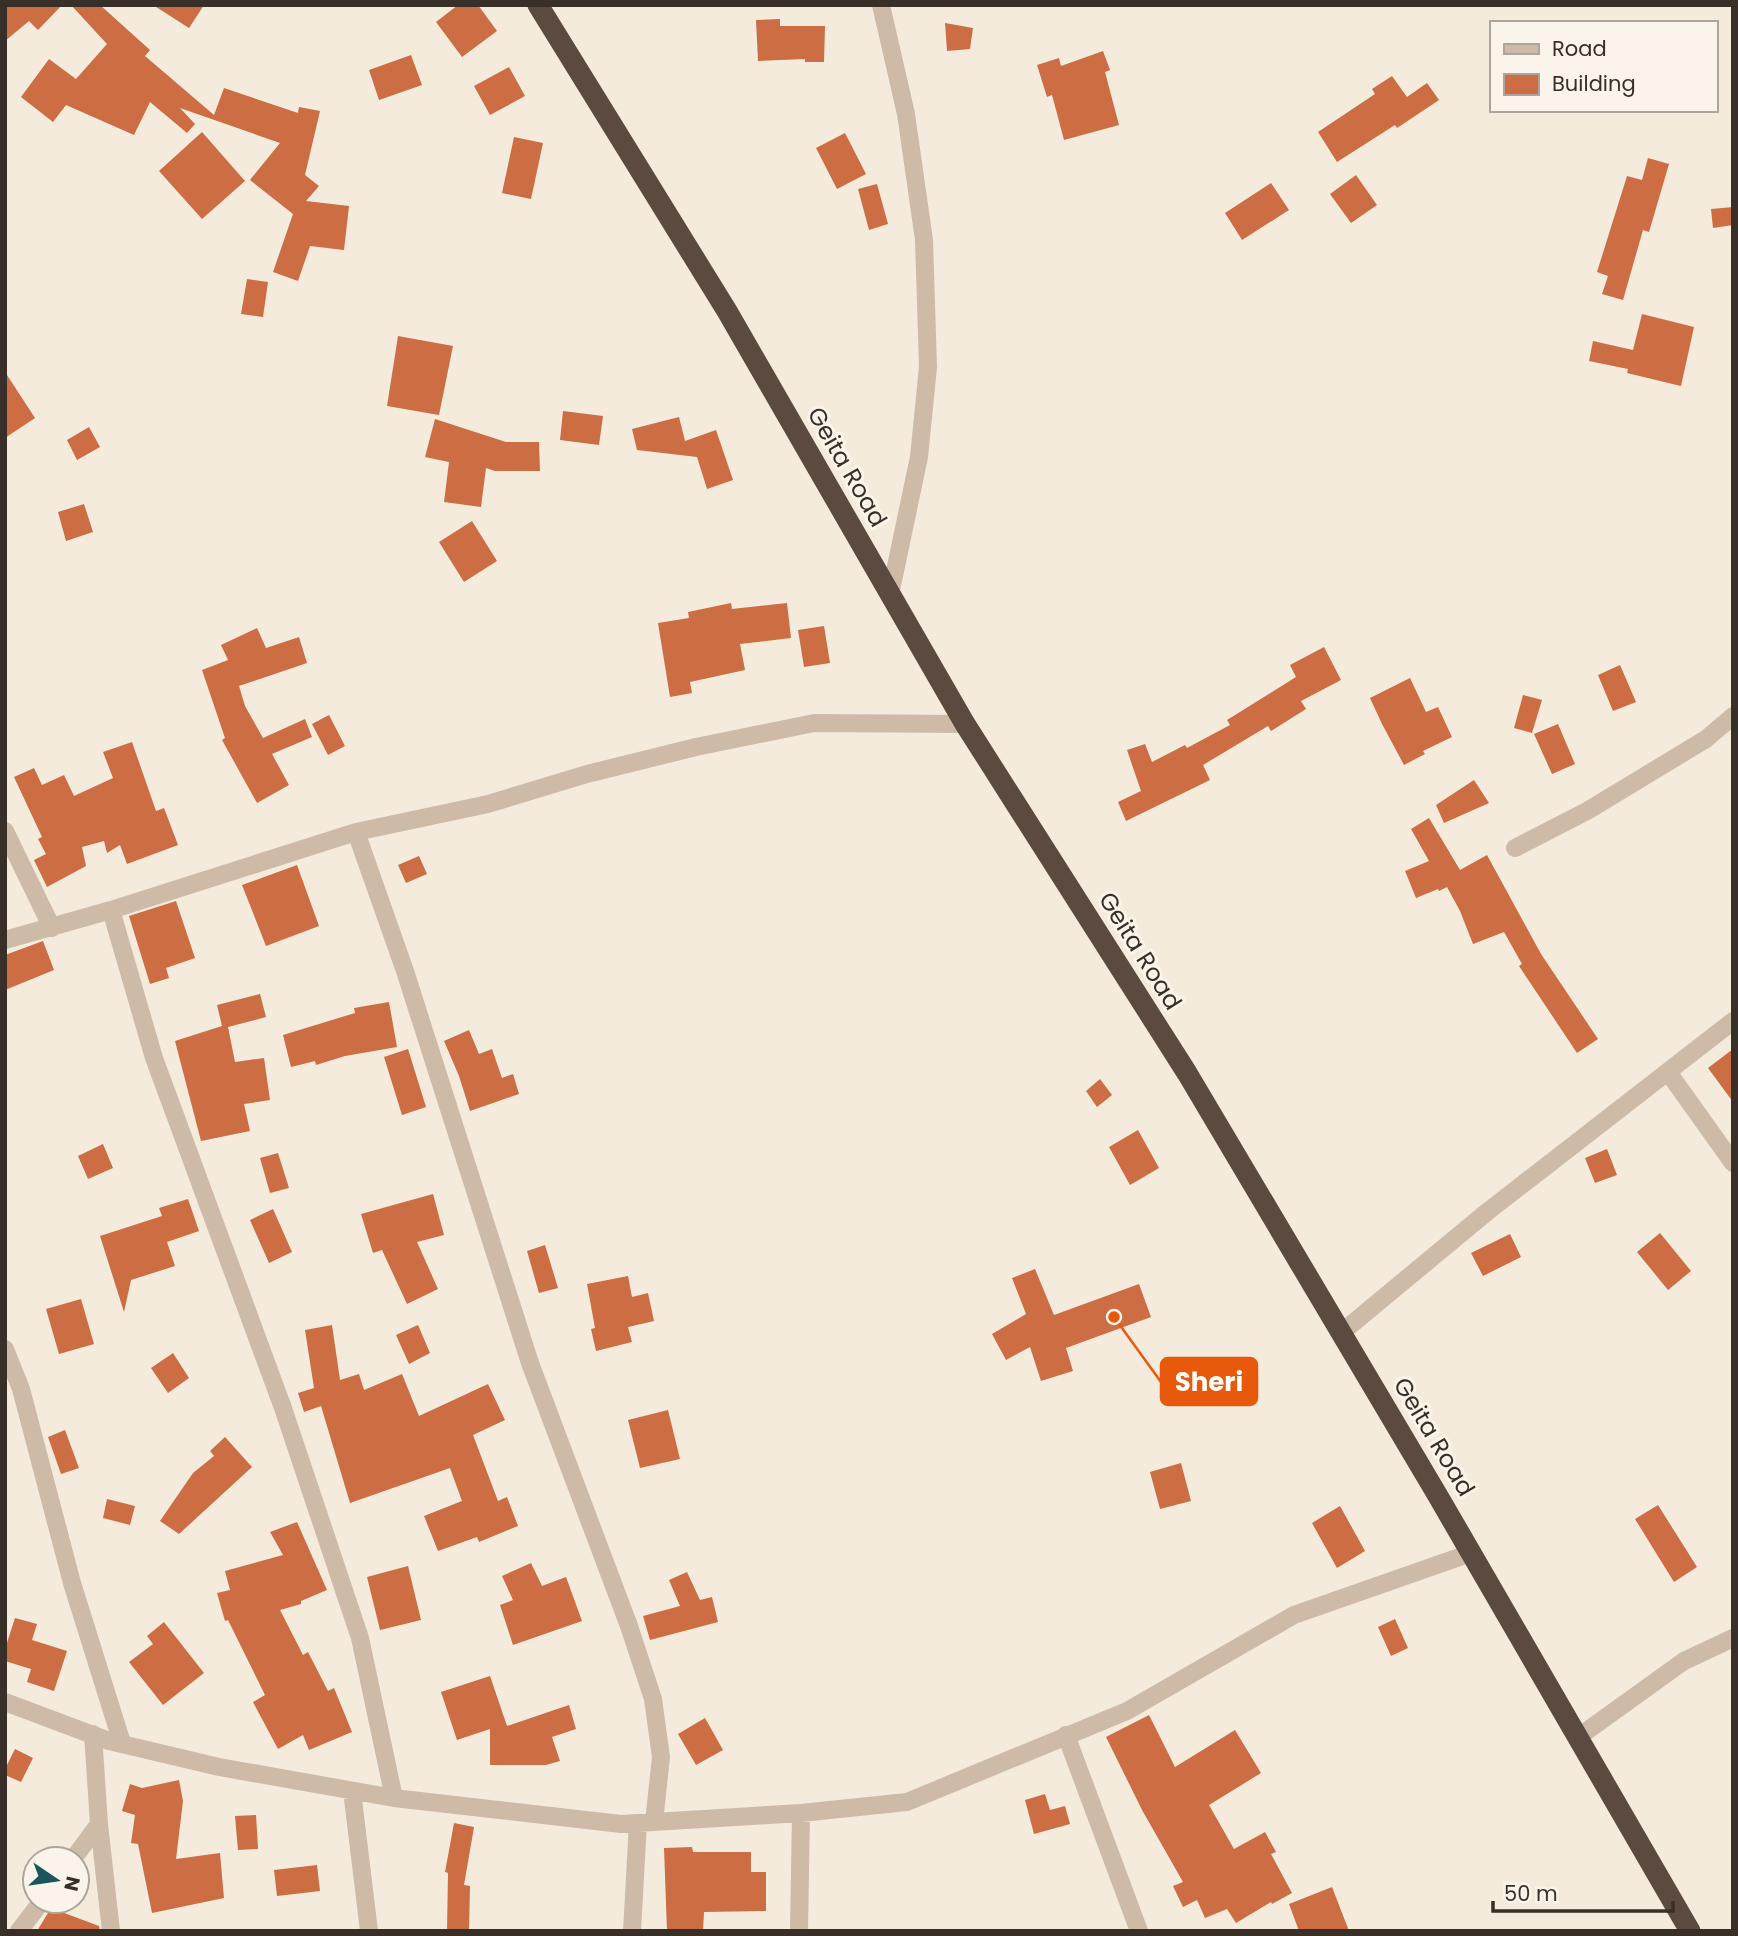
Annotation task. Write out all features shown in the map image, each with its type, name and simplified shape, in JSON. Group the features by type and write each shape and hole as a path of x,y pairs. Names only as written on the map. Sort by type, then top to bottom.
{"highway":[{"name":"Geita Road","path":"538,5 727,312 965,724 1187,1073 1471,1553 1689,1931"}],"street":[{"path":"881,5 906,114 924,240 928,367 919,457 890,595"},
{"path":"1515,848 1587,811 1706,739 1733,716"},
{"path":"5,940 111,910 356,832 488,804 587,774 696,747 814,723 965,724"},
{"path":"5,831 52,928"},
{"path":"356,832 405,971 530,1363 629,1626 653,1699 661,1757 646,1822 632,1931"},
{"path":"111,910 154,1058 283,1408 360,1638 394,1798"},
{"path":"1341,1333 1487,1212 1733,1021"},
{"path":"1668,1072 1733,1163"},
{"path":"5,1349 21,1389 72,1583 122,1744"},
{"path":"5,1702 122,1744 219,1767 394,1798 621,1824 801,1813 907,1802 1127,1711 1294,1615 1471,1553"},
{"path":"1577,1738 1684,1661 1733,1638"},
{"path":"93,1734 99,1824 111,1931"},
{"path":"1066,1735 1139,1931"},
{"path":"352,1791 369,1931"},
{"path":"799,1931 801,1813"},
{"path":"83,1845 99,1824"},
{"path":"19,1931 31,1915"}],"building":[{"path":"5,5 62,5 38,30 29,21 5,41"},
{"path":"71,5 100,5 150,50 145,56 214,115 224,88 298,113 299,107 320,111 305,175 319,186 306,201 349,206 344,250 310,246 298,281 273,272 293,214 250,180 280,143 180,108 195,124 187,133 150,102 134,135 66,105 53,122 21,97 49,59 76,79 107,44"},
{"path":"153,5 204,5 189,28"},
{"path":"458,5 478,5 497,31 462,57 436,22"},
{"path":"780,19 780,26 825,26 824,62 805,62 805,59 758,61 756,20"},
{"path":"945,23 973,28 970,49 947,51"},
{"path":"1103,51 1110,70 1105,72 1119,125 1064,140 1052,95 1047,97 1037,65 1059,58 1061,66"},
{"path":"411,55 422,85 379,100 369,70"},
{"path":"509,67 525,96 490,115 474,86"},
{"path":"1392,76 1407,97 1427,83 1439,100 1397,128 1395,125 1337,162 1318,132 1375,94 1372,89"},
{"path":"202,132 245,181 202,219 159,171"},
{"path":"845,133 866,174 837,189 816,148"},
{"path":"514,137 543,143 531,199 502,193"},
{"path":"1648,158 1669,164 1649,232 1643,230 1623,300 1602,294 1608,276 1597,272 1627,176 1642,180"},
{"path":"1356,175 1377,205 1351,223 1330,194"},
{"path":"1271,183 1289,210 1242,240 1225,213"},
{"path":"877,184 888,224 869,230 858,189"},
{"path":"1733,207 1733,225 1713,228 1711,209"},
{"path":"247,279 268,282 263,317 241,314"},
{"path":"1642,314 1694,327 1681,386 1627,373 1628,369 1589,361 1593,341 1633,350"},
{"path":"398,336 453,346 439,415 387,406"},
{"path":"5,372 35,418 5,438"},
{"path":"563,411 603,416 599,445 560,440"},
{"path":"679,417 685,441 716,430 733,480 707,489 697,457 637,450 632,429"},
{"path":"435,419 506,442 539,442 540,471 495,471 486,468 481,507 444,502 449,462 425,457"},
{"path":"89,427 100,447 77,460 67,440"},
{"path":"84,504 93,532 66,541 58,512"},
{"path":"472,521 497,561 464,582 439,542"},
{"path":"731,603 732,609 787,603 791,638 740,644 745,670 690,682 692,693 670,697 658,623 689,618 688,612"},
{"path":"824,626 830,663 804,667 798,630"},
{"path":"257,628 266,648 299,637 307,663 239,686 245,706 263,738 305,719 312,737 272,754 289,785 257,803 222,740 225,738 202,670 228,660 221,645"},
{"path":"1324,647 1341,680 1301,701 1306,709 1271,731 1268,726 1203,765 1210,780 1126,821 1118,802 1141,791 1127,750 1145,744 1152,762 1185,745 1187,748 1230,725 1227,720 1296,677 1290,665"},
{"path":"1620,665 1636,702 1613,711 1598,675"},
{"path":"1410,678 1426,712 1438,707 1452,737 1423,751 1425,754 1404,765 1370,698"},
{"path":"1523,695 1542,700 1532,733 1514,728"},
{"path":"329,715 345,746 328,755 312,724"},
{"path":"1558,724 1575,764 1552,774 1534,734"},
{"path":"132,742 156,811 164,808 178,845 127,864 120,845 107,853 104,841 82,847 86,866 47,887 34,860 46,854 38,839 42,837 14,777 34,768 42,785 64,775 74,796 113,778 103,752"},
{"path":"1474,780 1489,803 1444,823 1436,805"},
{"path":"1429,818 1460,870 1487,855 1541,954 1598,1039 1577,1053 1519,966 1522,964 1504,932 1473,944 1447,887 1416,898 1405,871 1429,861 1411,829"},
{"path":"419,856 427,874 406,883 398,865"},
{"path":"297,865 319,926 266,946 242,885"},
{"path":"176,901 195,958 166,968 169,978 150,984 129,916"},
{"path":"43,941 54,970 5,990 5,955"},
{"path":"260,994 266,1017 228,1027 235,1062 264,1058 270,1100 244,1104 250,1131 201,1141 175,1041 222,1026 217,1005"},
{"path":"389,1002 397,1047 345,1056 316,1065 315,1061 291,1067 283,1035 355,1013 354,1008"},
{"path":"469,1030 479,1054 492,1049 502,1078 513,1074 519,1094 470,1111 444,1041"},
{"path":"408,1049 426,1107 402,1115 384,1057"},
{"path":"1733,1049 1733,1102 1708,1068"},
{"path":"1100,1079 1112,1095 1097,1107 1086,1091"},
{"path":"1138,1130 1159,1168 1130,1185 1109,1147"},
{"path":"103,1144 113,1168 88,1179 78,1156"},
{"path":"1607,1149 1617,1175 1595,1183 1585,1158"},
{"path":"278,1153 289,1188 270,1193 260,1158"},
{"path":"433,1194 444,1235 417,1242 438,1289 407,1304 382,1250 373,1253 361,1214"},
{"path":"188,1199 199,1231 167,1242 175,1266 131,1280 124,1312 100,1236 162,1216 159,1208"},
{"path":"273,1209 292,1252 269,1263 250,1220"},
{"path":"1660,1233 1691,1271 1668,1290 1637,1252"},
{"path":"1510,1234 1521,1257 1483,1276 1471,1253"},
{"path":"545,1245 558,1288 539,1293 527,1251"},
{"path":"1035,1269 1054,1315 1139,1284 1151,1317 1066,1348 1073,1371 1041,1381 1030,1347 1006,1360 992,1334 1026,1314 1012,1278"},
{"path":"628,1276 632,1297 648,1293 654,1321 628,1327 632,1342 596,1351 587,1284"},
{"path":"81,1299 94,1344 59,1354 46,1309"},
{"path":"332,1325 340,1380 359,1374 364,1390 402,1374 419,1416 488,1384 505,1420 473,1435 498,1501 507,1497 518,1526 479,1542 477,1537 438,1551 424,1516 462,1501 450,1468 350,1503 321,1406 304,1412 298,1393 314,1388 305,1330"},
{"path":"418,1325 430,1353 409,1364 396,1335"},
{"path":"173,1353 189,1378 168,1393 151,1368"},
{"path":"668,1410 680,1459 640,1468 628,1420"},
{"path":"65,1430 79,1468 61,1474 48,1437"},
{"path":"225,1437 252,1467 179,1534 160,1521 193,1473 214,1456 210,1451"},
{"path":"1181,1463 1191,1501 1160,1509 1150,1472"},
{"path":"107,1499 135,1506 130,1525 103,1518"},
{"path":"1658,1505 1697,1567 1674,1582 1635,1519"},
{"path":"1340,1506 1365,1551 1337,1568 1312,1523"},
{"path":"297,1522 327,1590 301,1601 301,1604 280,1610 303,1655 308,1652 328,1691 334,1688 352,1732 309,1750 303,1735 278,1749 253,1702 265,1695 228,1620 225,1621 217,1593 230,1590 225,1571 283,1555 270,1532"},
{"path":"531,1563 542,1586 566,1577 582,1621 513,1645 500,1605 513,1600 502,1576"},
{"path":"408,1566 421,1620 380,1630 367,1577"},
{"path":"687,1572 700,1600 712,1597 718,1622 650,1640 643,1616 680,1606 669,1580"},
{"path":"15,1618 37,1624 32,1640 67,1651 54,1691 27,1682 31,1669 5,1661 5,1649"},
{"path":"1395,1619 1408,1648 1391,1656 1378,1627"},
{"path":"164,1622 204,1673 163,1705 129,1662 153,1644 147,1636"},
{"path":"490,1676 507,1726 569,1705 576,1729 552,1737 560,1761 546,1765 490,1765 490,1729 457,1740 441,1692"},
{"path":"1149,1715 1175,1767 1235,1730 1261,1773 1209,1805 1234,1849 1265,1832 1276,1852 1271,1854 1292,1893 1236,1923 1227,1909 1205,1918 1197,1900 1183,1907 1173,1886 1183,1882 1142,1810 1106,1737"},
{"path":"705,1718 723,1750 696,1765 678,1734"},
{"path":"15,1749 33,1758 21,1782 5,1775 5,1769"},
{"path":"179,1780 183,1801 176,1859 220,1853 224,1898 152,1913 138,1844 131,1843 135,1815 122,1811 130,1784 142,1788"},
{"path":"1045,1794 1050,1810 1065,1806 1070,1824 1034,1834 1025,1800"},
{"path":"256,1815 258,1849 238,1850 235,1816"},
{"path":"454,1823 474,1827 464,1885 470,1886 469,1931 447,1931 448,1873 445,1872"},
{"path":"692,1847 693,1852 751,1852 751,1872 766,1872 766,1911 704,1912 703,1931 667,1931 664,1848"},
{"path":"317,1865 320,1891 277,1896 274,1870"},
{"path":"1332,1887 1349,1931 1299,1931 1289,1904"},
{"path":"47,1915 70,1915 99,1926 100,1931 37,1931"}],"place":[{"name":"Sheri","path":"1114,1317"}]}
